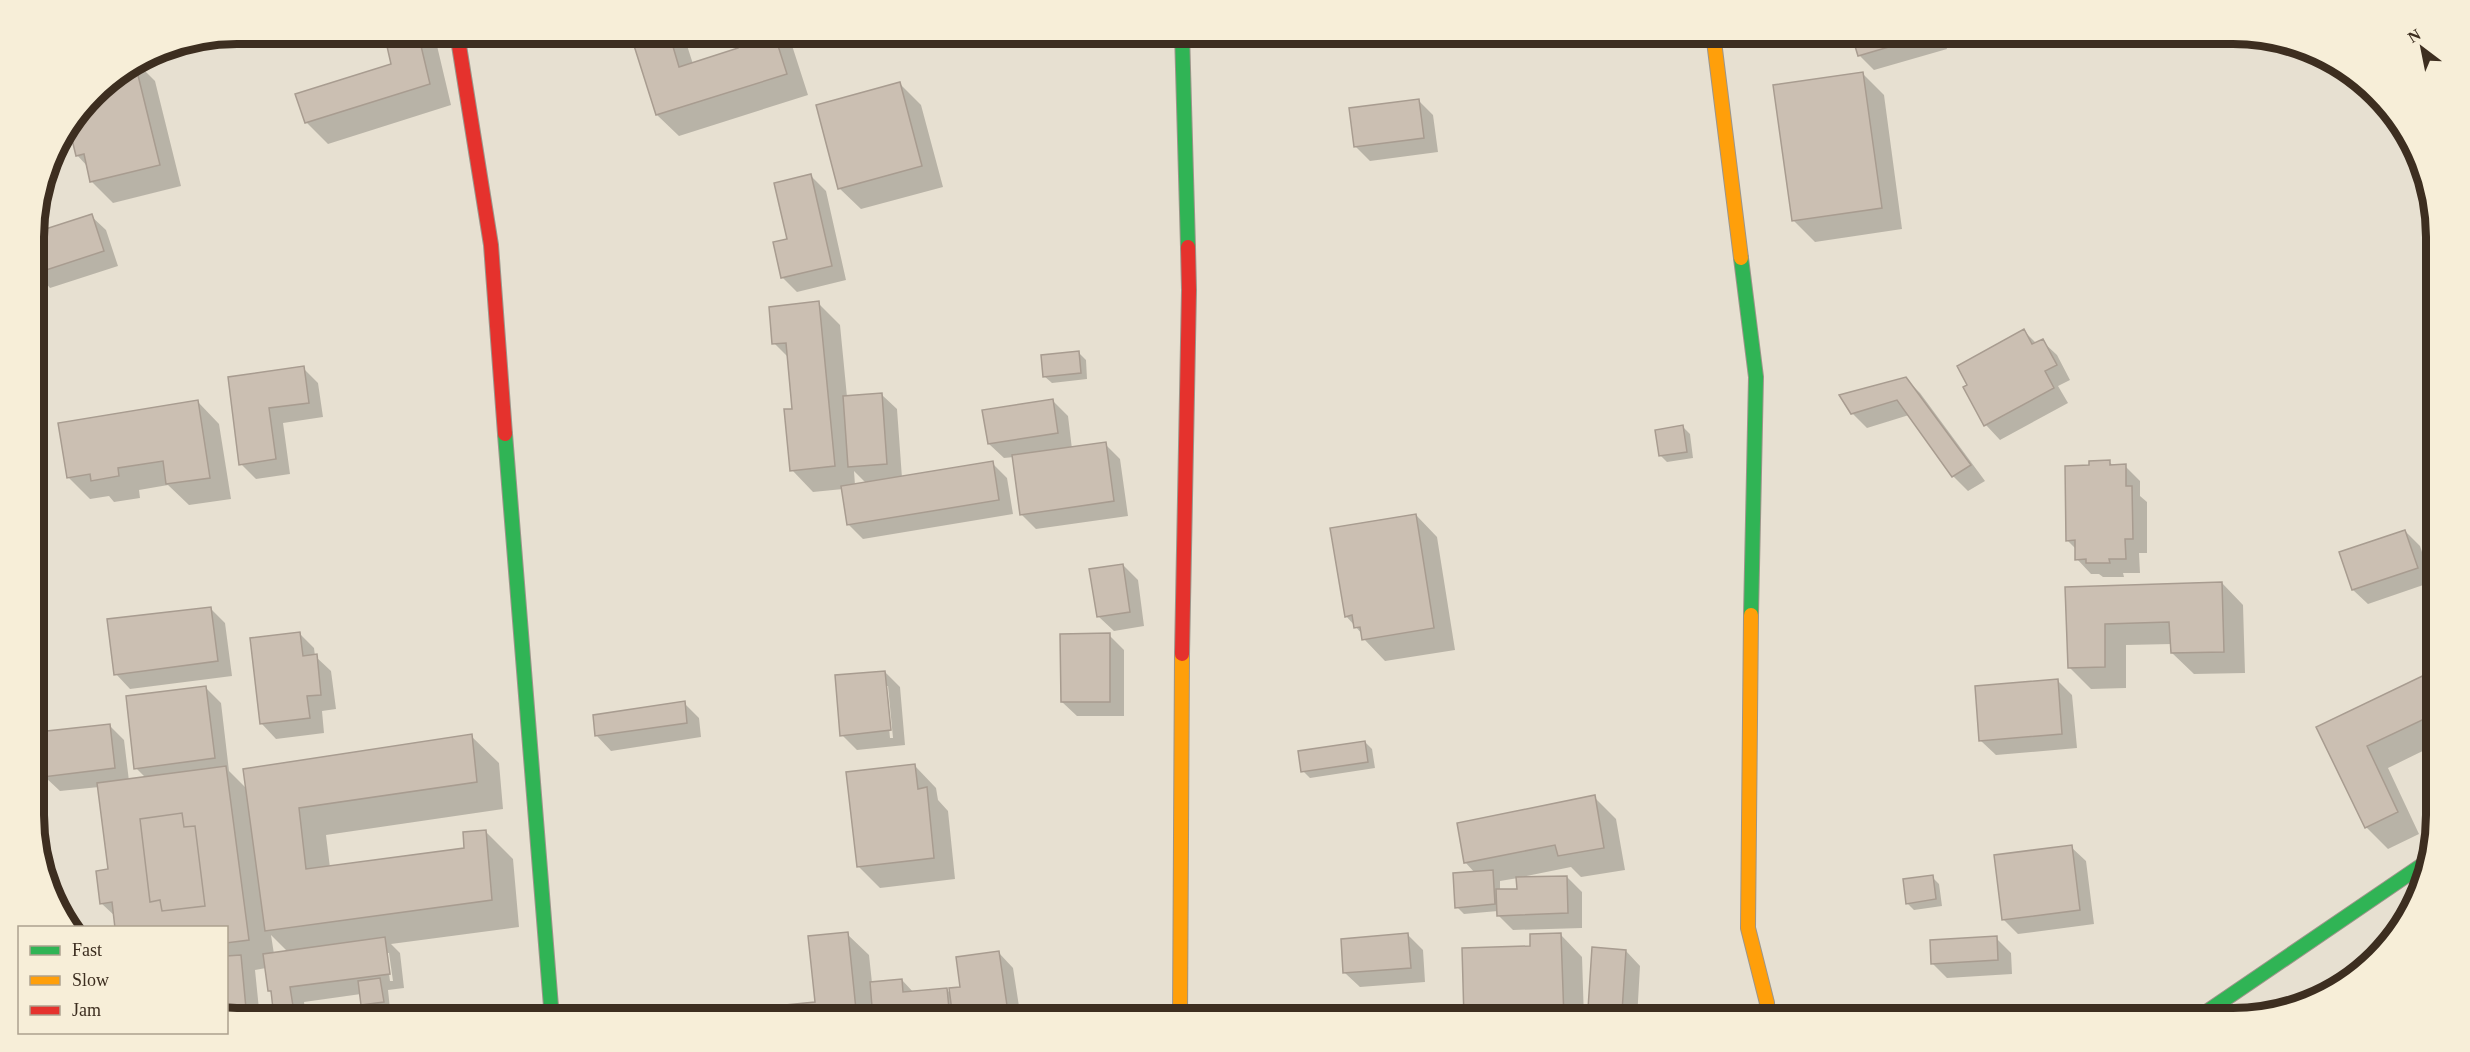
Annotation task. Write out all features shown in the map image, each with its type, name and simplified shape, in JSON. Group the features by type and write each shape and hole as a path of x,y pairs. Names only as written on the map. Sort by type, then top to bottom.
{"street":[{"path":"459,44 491,245 551,1009"},
{"path":"1180,1009 1181,720 1189,290 1182,44"},
{"path":"1714,44 1756,377 1748,928 1767,1003 1766,1008"},
{"path":"2212,1008 2419,867"}],"building":[{"path":"386,44 421,44 430,84 305,123 295,94 391,64"},
{"path":"633,44 672,44 679,67 738,48 737,44 777,44 787,74 656,115"},
{"path":"1854,44 1899,44 1858,56"},
{"path":"137,71 160,165 90,182 84,154 76,156 71,137 83,119 109,91"},
{"path":"1863,72 1882,208 1792,221 1773,85"},
{"path":"900,82 922,166 838,189 816,105"},
{"path":"1419,99 1424,138 1354,147 1349,108"},
{"path":"811,174 832,266 781,278 773,242 787,239 774,183"},
{"path":"92,214 104,251 44,271 44,229"},
{"path":"819,301 835,466 790,471 784,409 792,409 786,343 772,344 769,307"},
{"path":"2024,329 2032,344 2043,339 2057,365 2045,371 2054,388 1984,426 1963,387 1967,385 1957,366"},
{"path":"1079,351 1081,373 1043,377 1041,355"},
{"path":"304,366 309,403 269,408 276,459 239,465 228,377"},
{"path":"1906,377 1971,465 1952,477 1897,400 1851,414 1839,395"},
{"path":"882,393 887,464 848,467 843,396"},
{"path":"1053,399 1058,433 988,444 982,410"},
{"path":"198,400 210,478 166,484 163,461 118,468 119,476 91,481 90,474 67,478 58,423"},
{"path":"1683,425 1687,452 1659,456 1655,430"},
{"path":"1106,442 1114,501 1020,515 1012,455"},
{"path":"2110,460 2110,465 2126,464 2126,486 2132,486 2133,539 2125,539 2126,559 2109,559 2110,563 2086,563 2086,559 2075,560 2075,540 2066,541 2065,466 2089,465 2089,461"},
{"path":"993,461 999,500 847,525 841,486"},
{"path":"1416,514 1434,628 1362,640 1360,627 1354,628 1352,615 1345,617 1330,528"},
{"path":"2405,530 2418,568 2352,590 2339,552"},
{"path":"1123,564 1130,612 1097,617 1089,569"},
{"path":"2222,582 2224,652 2171,653 2169,622 2105,624 2105,667 2068,668 2065,587"},
{"path":"211,607 218,661 114,675 107,619"},
{"path":"300,632 303,656 317,654 321,695 307,696 310,718 260,724 250,638"},
{"path":"1110,633 1110,702 1061,702 1060,634"},
{"path":"885,671 891,730 840,736 835,675"},
{"path":"2426,674 2426,718 2367,746 2398,812 2365,828 2316,727"},
{"path":"2058,679 2062,734 1979,741 1975,686"},
{"path":"206,686 215,758 134,769 126,696"},
{"path":"685,701 687,723 595,736 593,715"},
{"path":"110,724 115,768 44,777 44,731"},
{"path":"472,734 477,782 299,808 306,869 464,848 463,832 486,830 492,900 265,931 243,769"},
{"path":"1365,741 1368,762 1301,772 1298,751"},
{"path":"915,764 918,789 927,787 934,858 857,867 846,772"},
{"path":"226,766 249,940 228,943 228,926 115,926 112,902 100,904 96,871 108,869 97,783","holes":["182,813 184,827 195,826 205,906 162,911 160,900 150,902 140,819"]},
{"path":"1595,795 1604,848 1558,856 1555,845 1464,863 1457,823"},
{"path":"182,813 184,827 195,826 205,906 162,911 160,900 150,902 140,819"},
{"path":"2072,845 2080,910 2002,920 1994,855"},
{"path":"1493,870 1495,904 1455,908 1453,873"},
{"path":"1933,875 1936,899 1906,904 1903,879"},
{"path":"1567,876 1568,913 1497,916 1496,889 1517,889 1516,877"},
{"path":"848,932 856,1009 747,1009 815,1002 808,936"},
{"path":"1408,933 1411,968 1343,973 1341,939"},
{"path":"1561,933 1564,1008 1464,1008 1462,948 1530,946 1530,934"},
{"path":"1997,936 1998,960 1931,964 1930,940"},
{"path":"385,937 390,974 290,987 293,1006 273,1009 263,954"},
{"path":"1592,947 1626,950 1622,1008 1588,1008"},
{"path":"999,951 1007,1009 952,1009 949,988 960,987 956,957"},
{"path":"241,955 246,1009 228,1008 228,956"},
{"path":"380,978 384,1002 361,1005 358,981"},
{"path":"902,979 903,992 947,988 949,1009 872,1009 870,982"}],"traffic: fast":[{"path":"1182,44 1188,247"},
{"path":"1741,258 1756,377 1751,615"},
{"path":"505,434 551,1009"},
{"path":"2212,1008 2419,867"}],"traffic: slow":[{"path":"1714,44 1741,258"},
{"path":"1751,615 1748,928 1767,1003 1766,1008"},
{"path":"1180,1009 1182,654"}],"traffic: jam":[{"path":"459,44 491,245 505,434"},
{"path":"1182,654 1188,247"}]}
